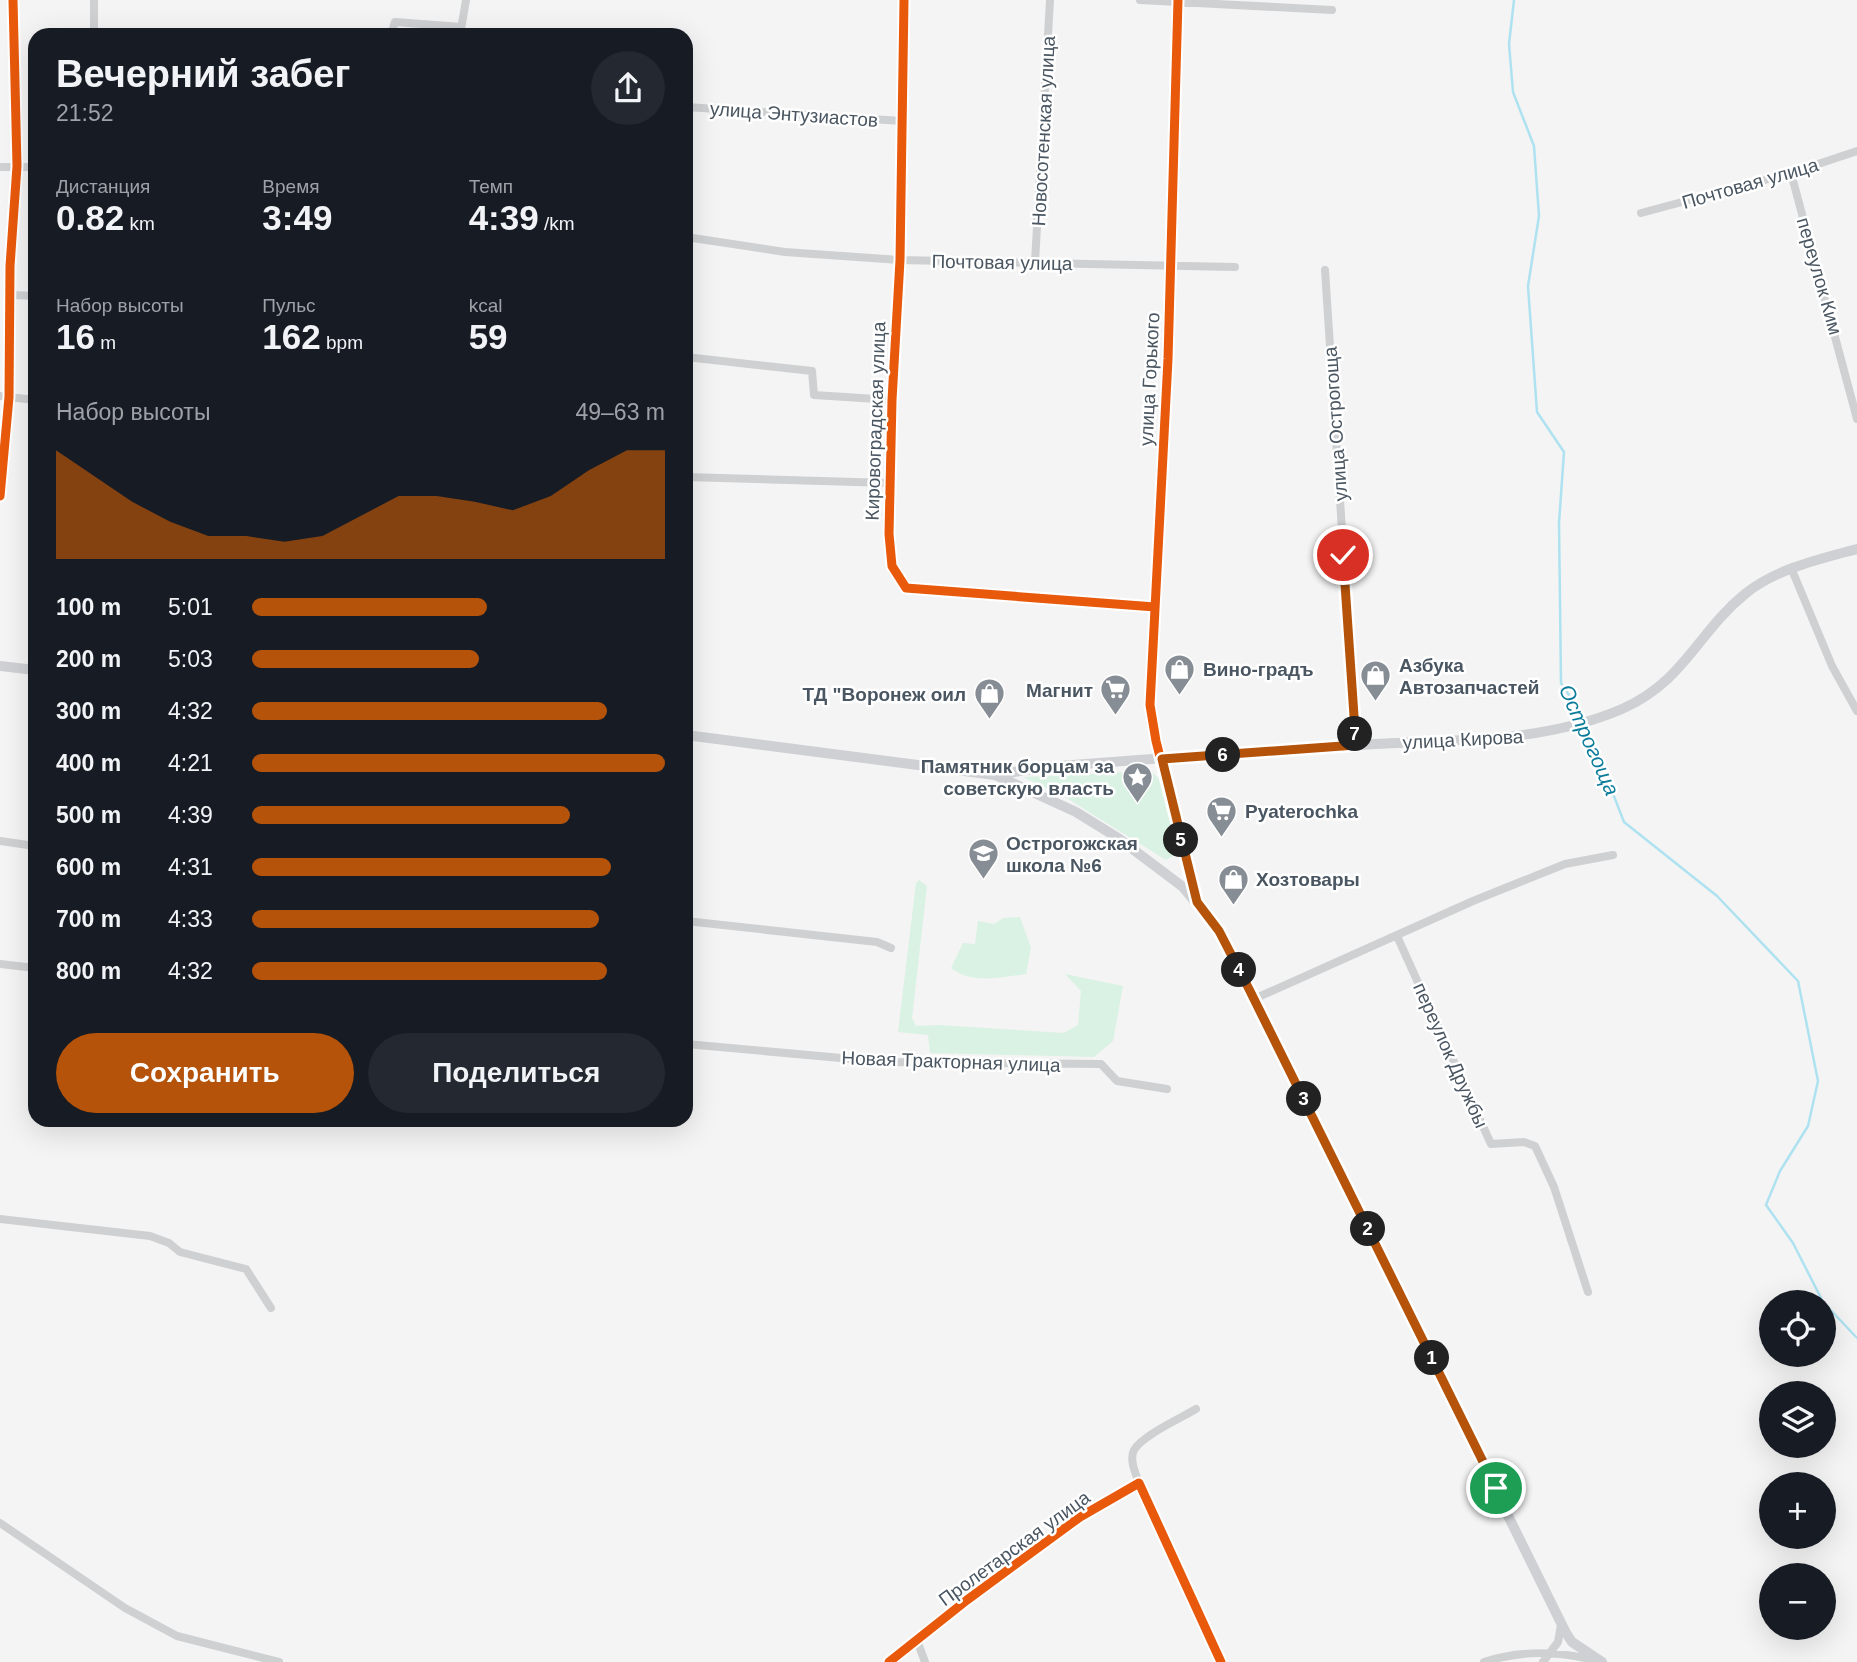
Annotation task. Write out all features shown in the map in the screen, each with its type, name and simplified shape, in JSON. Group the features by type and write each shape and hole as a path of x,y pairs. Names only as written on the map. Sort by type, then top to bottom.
{"main road":[{"name":"улица Кирова","path":"995,775 1045,767 1356,745 1494,739 1560,728 1607,714 1638,701 1664,683 1687,661 1741,598 1760,583 1857,549"},
{"path":"0,666 28,669"},
{"path":"693,736 995,775 1076,812 1118,838 1158,866 1197,902 1219,931 1254,999 1561,1624 1572,1642 1601,1661"}],"street":[{"path":"0,496 12,295 5,266 17,166 13,0"},
{"path":"93,0 94,28"},
{"path":"461,28 466,0"},
{"name":"Кировоградская улица","path":"904,0 900,260 889,483 892,566 906,588 1155,607"},
{"name":"Новосотенская улица","path":"1035,262 1050,0"},
{"path":"1140,0 1332,10"},
{"name":"улица Горького","path":"1178,2 1171,264 1150,705 1197,902"},
{"path":"394,28 396,22 439,28"},
{"name":"улица Энтузиастов","path":"693,107 902,121"},
{"name":"Почтовая улица","path":"1641,213 1791,173 1857,151"},
{"path":"0,167 28,167"},
{"name":"переулок Ким","path":"1791,173 1857,419"},
{"name":"Почтовая улица","path":"693,238 785,252 900,260 1235,267"},
{"name":"улица Острогоща","path":"1325,270 1356,745"},
{"path":"12,295 28,296"},
{"path":"693,358 812,371 814,395 892,400"},
{"path":"4,397 28,399"},
{"path":"693,477 889,483"},
{"path":"1792,570 1832,666 1857,711"},
{"path":"0,841 28,845"},
{"path":"1254,999 1565,864 1613,855"},
{"path":"693,922 877,942 891,948"},
{"name":"переулок Дружбы","path":"1397,936 1490,1144 1524,1142 1535,1146 1553,1187 1588,1292"},
{"path":"0,964 28,967"},
{"name":"Новая Тракторная улица","path":"693,1045 885,1062 1101,1064 1117,1080 1167,1089"},
{"path":"0,1219 150,1236 169,1243 180,1252 246,1269 271,1308"},
{"path":"1196,1409 1145,1439 1134,1451 1132,1460 1139,1483 1221,1662"},
{"name":"Пролетарская улица","path":"890,1662 918,1643 967,1600 1080,1517 1139,1483"},
{"path":"0,1523 125,1608 177,1636 279,1662"},
{"path":"1552,1653 1561,1633 1561,1624"},
{"path":"1543,1662 1552,1653 1572,1642"},
{"path":"918,1643 925,1662"},
{"path":"1483,1662 1506,1655 1552,1653 1601,1661"}],"green space":[{"path":"1151,771 1160,780 1178,853 1166,860 1065,797 1023,777"},
{"path":"919,880 927,886 912,1018 916,1026 1064,1033 1078,1025 1081,991 1065,974 1123,986 1113,1041 1094,1057 930,1053 928,1035 898,1032 916,883"},
{"path":"1020,917 1031,948 1026,974 978,978 968,977 951,968 963,943 975,944 978,921 994,924 1003,918"}],"waterway":[{"name":"Острогоща","path":"1514,0 1509,44 1513,92 1534,146 1539,216 1528,286 1537,412 1564,452 1559,523 1561,683 1584,718"},
{"name":"Острогоща","path":"1586,724 1624,822 1717,896 1798,981 1818,1081 1808,1126 1780,1171 1766,1205 1793,1243 1817,1290"},
{"name":"Острогоща","path":"1836,1316 1857,1338"}],"cycle path":[{"path":"0,496 9,397 10,266 17,166 13,0"},
{"path":"904,0 900,260 892,400 889,534 892,566 906,588 1155,607"},
{"path":"1178,0 1168,359 1150,705 1156,741 1197,903"},
{"path":"889,1662 967,1600 1080,1517 1139,1483 1221,1662"}],"place":[{"name":"Вино-градъ","path":"1180,696"},
{"name":"Азбука Автозапчастей","path":"1376,703"},
{"name":"Магнит","path":"1116,717"},
{"name":"ТД \"Воронеж оил","path":"989,721"},
{"name":"Памятник борцам за советскую власть","path":"1137,804"},
{"name":"Pyaterochka","path":"1222,838"},
{"name":"Острогожская школа №6","path":"983,881"},
{"name":"Хозтовары","path":"1233,906"}],"route":[{"path":"1343,555 1356,745 1162,759 1197,902 1219,931 1250,991 1496,1488"}]}
